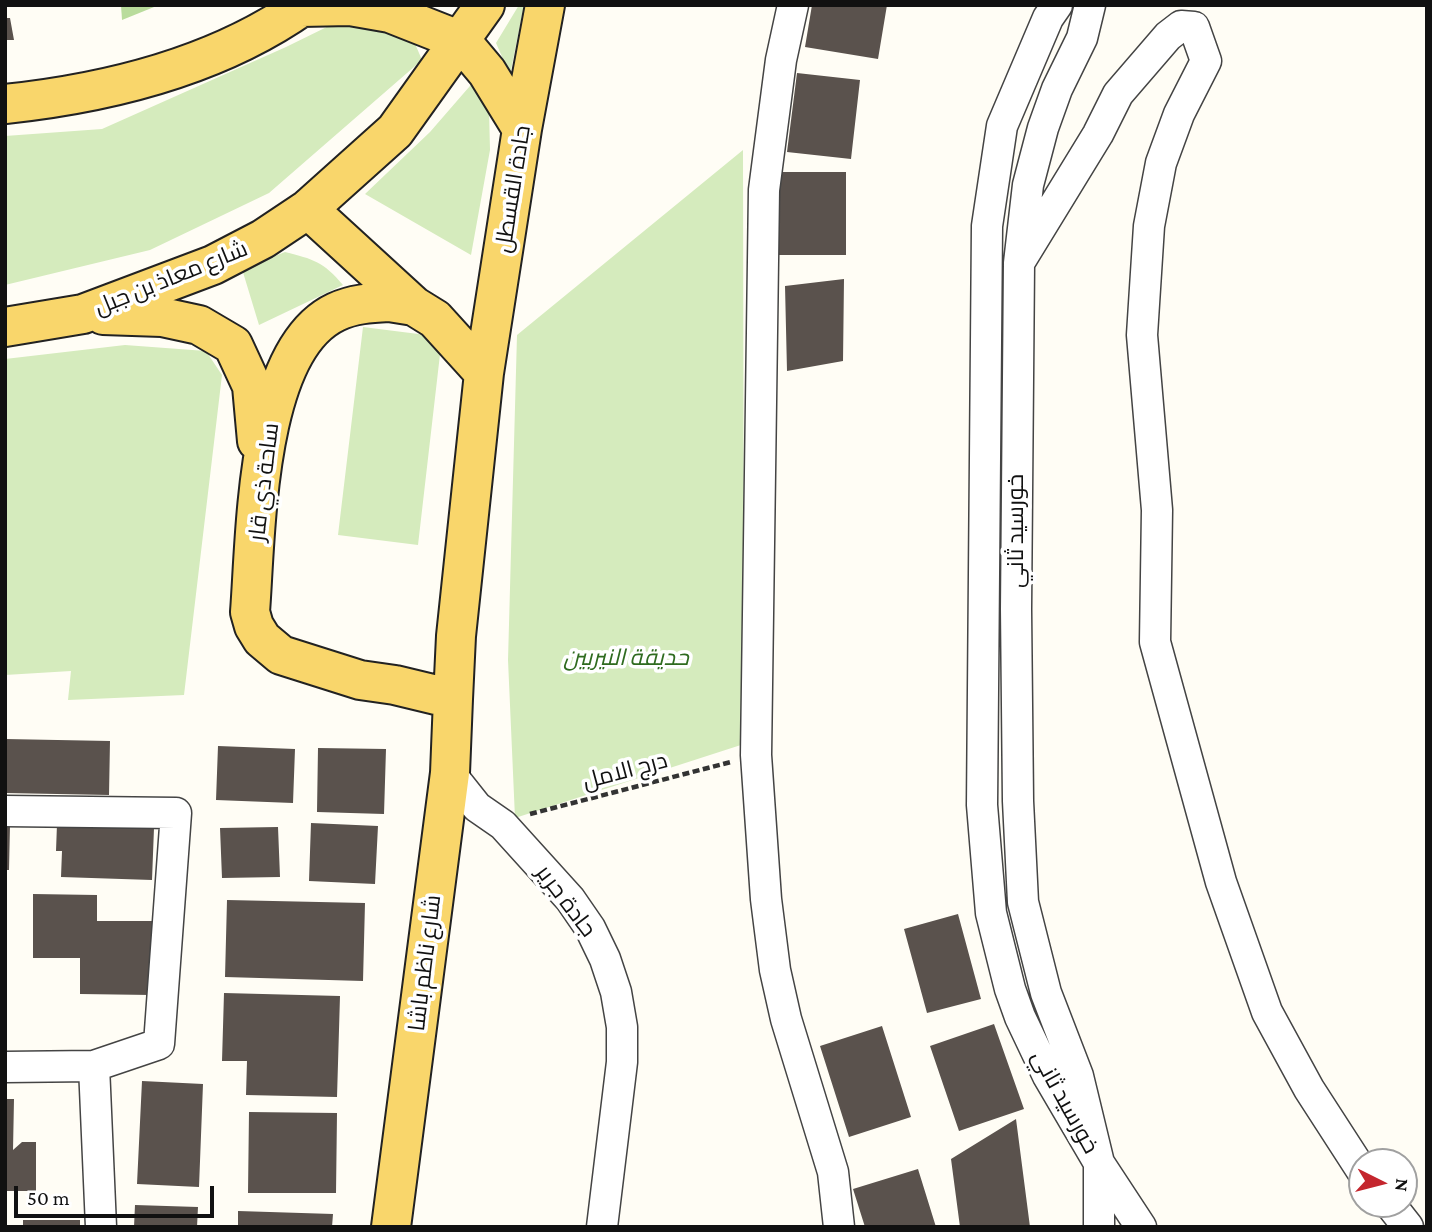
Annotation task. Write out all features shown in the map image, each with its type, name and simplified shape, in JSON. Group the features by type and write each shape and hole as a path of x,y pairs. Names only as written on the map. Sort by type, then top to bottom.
{"main road":[{"name":"شارع معاذ بن جبل","path":"5,327 83,314 213,265 263,239 308,209 395,131 485,5"},
{"name":"جادة القسطل","path":"484,373 522,129 545,5"},
{"path":"5,104 86,93 163,73 238,44 302,6 350,6 390,13 461,41 487,72 522,129"},
{"path":"308,209 414,306 435,319 484,373 456,636 453,699"},
{"name":"ساحة ذي قار","path":"414,306 388,302 361,303 334,313 312,330 295,352 272,412 261,475 250,612 262,639 281,655 360,680 395,685 453,699"},
{"path":"83,314 174,320 199,325 233,345 252,386 261,475"},
{"name":"شارع ناظم باشا","path":"391,1227 450,774 453,699"}],"street":[{"path":"793,5 781,60 764,190 756,755 766,899 775,971 786,1019 833,1172 839,1227"},
{"name":"خورسيد ثاني","path":"1057,5 1048,18 1002,127 987,226 986,596 982,805 991,913 1010,989 1048,1076 1099,1163"},
{"name":"خورسيد ثاني","path":"1090,5 1082,38 1057,89 1043,128 1028,185 1019,263 1016,609 1018,801 1023,902 1046,993 1078,1076 1099,1163"},
{"path":"1019,263 1098,134 1118,94 1168,36 1181,26 1195,27 1206,61 1179,114 1161,163 1149,226 1147,254 1142,335 1157,510 1155,642 1221,882 1267,1012 1309,1089 1348,1149"},
{"name":"جادة جرير","path":"450,774 477,807 503,825 570,899 590,928 605,959 616,992 622,1027 622,1062 602,1227"},
{"path":"5,811 176,813 159,1044 94,1066 5,1067"},
{"path":"94,1066 101,1227"},
{"path":"1098,1227 1099,1163"},
{"path":"1099,1163 1141,1227"}],"path":[{"name":"درج الامل","path":"503,825 515,818 756,755"}],"green space":[{"path":"121,5 159,5 122,20"},
{"path":"519,5 524,5 510,75 496,43"},
{"path":"339,21 410,32 422,60 269,193 150,250 5,285 5,136 102,129"},
{"path":"476,79 489,109 490,150 471,255 365,194 430,132"},
{"name":"حديقة النيربين","path":"743,150 744,744 515,818 508,660 517,335"},
{"path":"285,252 317,262 343,285 259,325 242,269"},
{"path":"363,327 442,337 418,545 338,535"},
{"path":"125,345 206,351 222,375 184,695 68,700 71,671 5,675 5,359"}],"building":[{"path":"812,5 887,5 878,59 805,47"},
{"path":"5,18 10,18 14,40 5,40"},
{"path":"797,73 860,80 851,159 787,152"},
{"path":"779,172 846,172 846,255 779,255"},
{"path":"844,279 843,361 787,371 785,286"},
{"path":"5,739 110,741 109,795 5,793"},
{"path":"218,746 295,749 293,803 216,800"},
{"path":"318,748 386,749 384,814 317,812"},
{"path":"311,823 378,826 375,884 309,881"},
{"path":"57,824 154,828 152,880 61,877 62,851 56,851"},
{"path":"5,825 10,825 9,870 5,870"},
{"path":"278,827 280,877 222,878 220,828"},
{"path":"33,894 97,895 97,921 152,921 151,995 80,994 80,958 33,958"},
{"path":"227,900 365,903 363,981 225,977"},
{"path":"958,914 981,999 927,1013 904,929"},
{"path":"224,993 340,996 337,1097 246,1095 247,1061 222,1061"},
{"path":"994,1024 1024,1109 959,1131 930,1046"},
{"path":"882,1026 911,1117 849,1137 820,1046"},
{"path":"142,1081 203,1084 199,1187 137,1184"},
{"path":"5,1099 14,1099 13,1150 22,1142 36,1142 36,1191 5,1191"},
{"path":"249,1112 337,1113 336,1193 248,1193"},
{"path":"1016,1119 1030,1227 960,1227 951,1159"},
{"path":"918,1169 936,1227 865,1227 853,1189"},
{"path":"135,1205 198,1207 197,1227 134,1227"},
{"path":"238,1211 333,1214 332,1227 238,1227"},
{"path":"23,1220 80,1220 80,1227 23,1227"}]}
